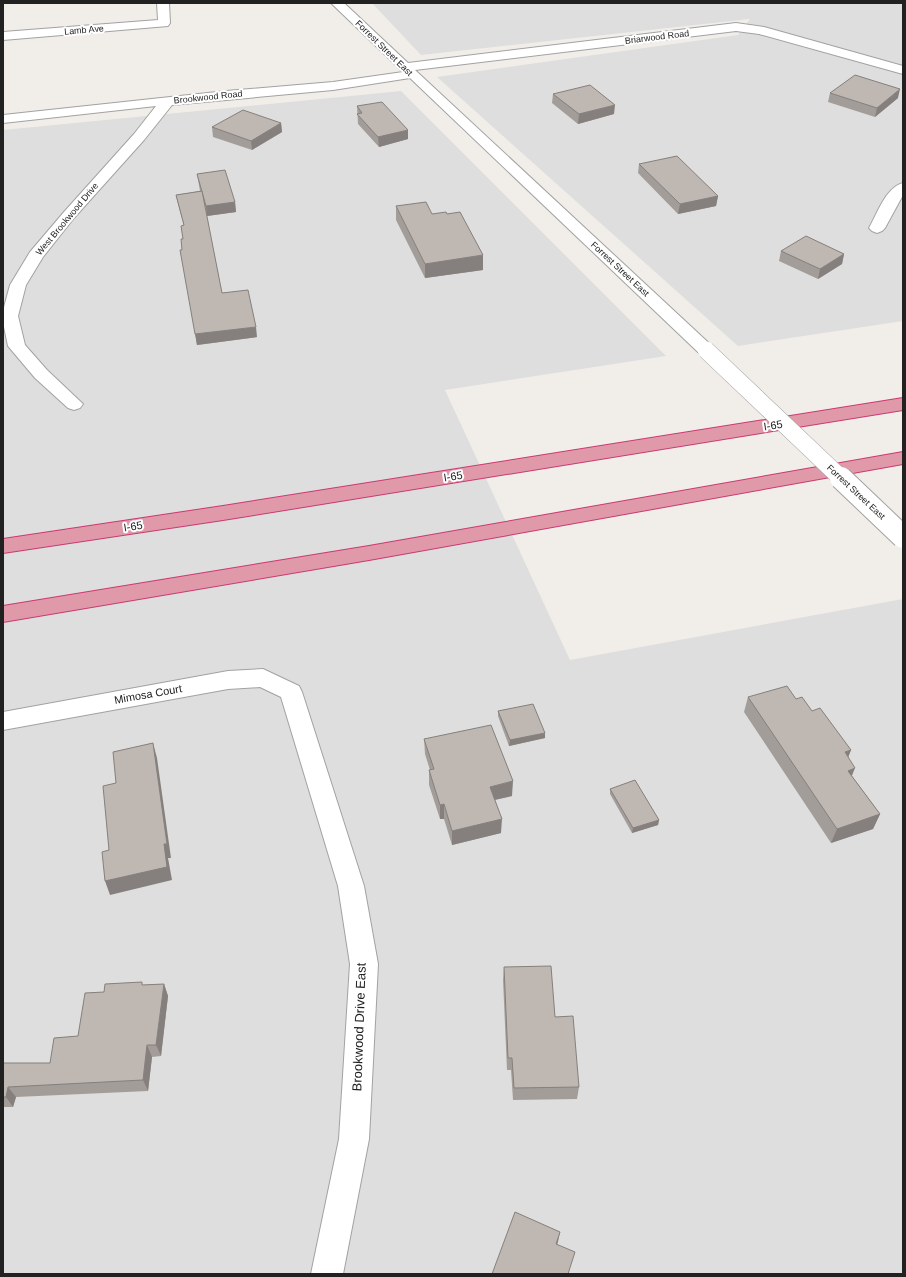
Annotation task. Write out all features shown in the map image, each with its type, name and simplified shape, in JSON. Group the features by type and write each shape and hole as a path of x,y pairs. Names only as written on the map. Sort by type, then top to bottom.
{"highway":[{"name":"I-65","path":"3,546 223,513 903,404"},
{"path":"3,614 369,553 903,458"}],"street":[{"name":"Lamb Ave","path":"3,36 164,23 163,3"},
{"name":"Forrest Street East","path":"337,3 903,537"},
{"name":"Briarwood Road","path":"410,71 736,27 760,30 903,70"},
{"name":"Brookwood Road","path":"3,119 333,86 410,71"},
{"name":"West Brookwood Drive","path":"74,404 41,374 17,346 10,316 18,285 36,255 68,215 139,137 167,102"},
{"path":"877,228 895,195 903,187"},
{"name":"Mimosa Court","path":"3,721 228,680 263,678 291,692"},
{"name":"Brookwood Drive East","path":"291,692 351,886 364,964 354,1139 327,1274"}],"shaded area":[{"path":"372,3 903,3 903,321 738,346 437,77 738,35 750,19 421,55"},
{"path":"401,91 666,356 445,390 570,660 903,599 903,1274 3,1274 3,130"}],"building":[{"path":"855,75 900,89 877,108 830,93"},
{"path":"590,85 615,105 579,114 553,94"},
{"path":"382,102 408,130 378,137 357,114 362,113 357,106"},
{"path":"243,110 281,123 251,141 212,127"},
{"path":"677,156 718,196 680,204 639,164"},
{"path":"225,170 235,202 206,206 197,174"},
{"path":"202,191 222,293 248,290 256,327 195,334 180,250 182,250 181,239 183,239 181,226 184,225 176,195"},
{"path":"426,202 432,214 460,212 483,255 425,264 396,206"},
{"path":"806,236 844,254 820,269 781,251"},
{"path":"787,686 796,699 802,697 812,711 820,708 851,750 845,752 855,768 848,771 880,814 837,829 748,697"},
{"path":"533,704 545,733 510,740 498,711"},
{"path":"491,725 513,781 490,787 502,819 452,831 444,804 440,805 429,770 434,769 424,739"},
{"path":"153,743 167,844 164,844 167,867 105,881 102,852 109,850 103,786 116,783 113,752"},
{"path":"635,780 659,820 633,828 610,789"},
{"path":"551,966 555,1017 573,1016 579,1087 514,1088 512,1058 508,1058 504,967"},
{"path":"142,982 142,985 164,984 156,1045 147,1045 143,1080 8,1087 6,1097 3,1097 3,1063 50,1063 54,1038 78,1036 85,993 104,992 105,984"},
{"path":"515,1212 560,1232 556,1244 575,1252 568,1274 492,1274"}]}
